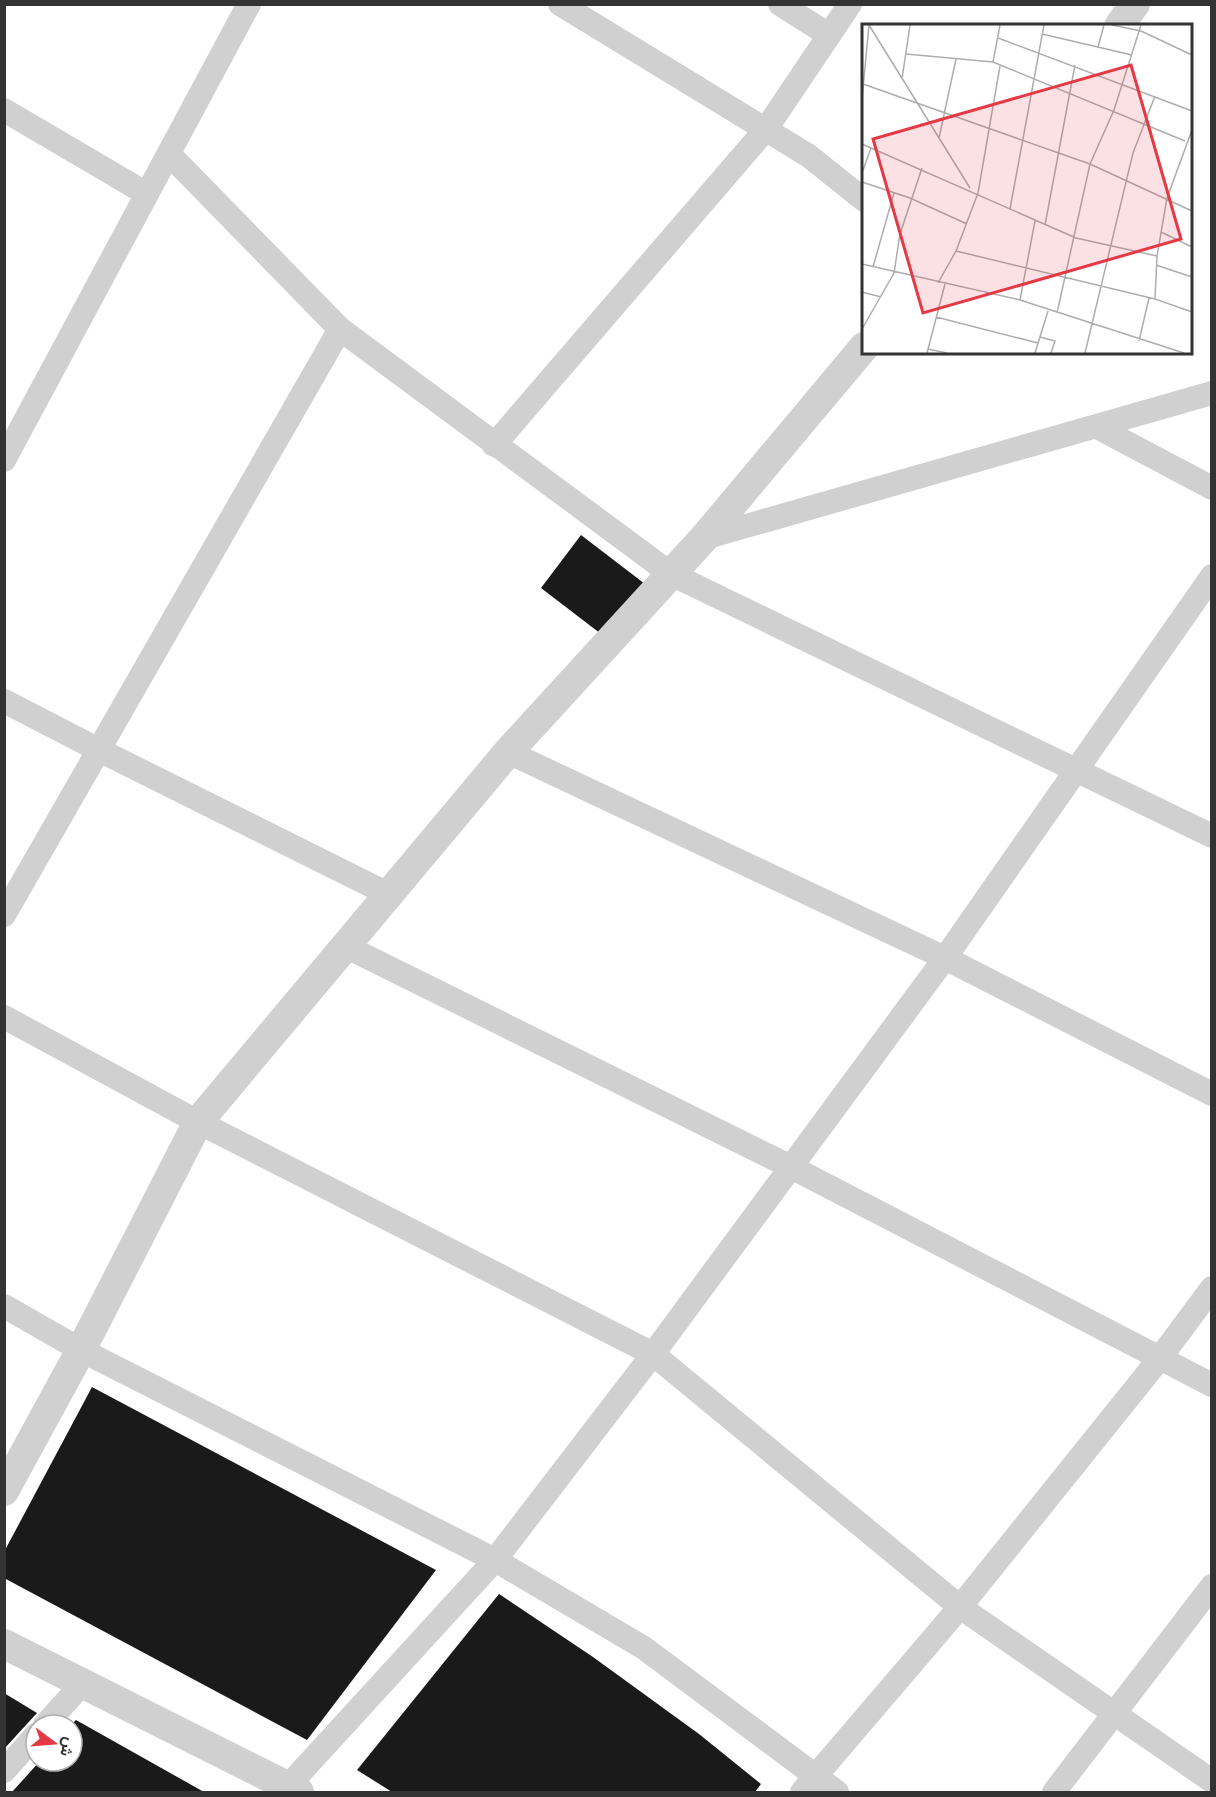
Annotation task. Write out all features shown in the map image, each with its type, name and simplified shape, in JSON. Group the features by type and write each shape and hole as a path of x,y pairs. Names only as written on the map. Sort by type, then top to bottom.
{"street":[{"path":"4,460 249,4"},
{"path":"560,4 809,156 862,198"},
{"path":"780,4 829,35"},
{"path":"494,445 766,129 850,4"},
{"path":"1120,24 1135,4"},
{"path":"4,110 147,194"},
{"path":"169,154 340,329 671,574 1212,836"},
{"path":"4,915 340,329"},
{"path":"4,1491 81,1350 198,1122 507,752 704,538 862,349"},
{"path":"704,538 1212,393"},
{"path":"1097,427 1212,488"},
{"path":"4,1644 290,1790 495,1560 653,1354 945,958 1212,576"},
{"path":"4,701 388,894"},
{"path":"507,752 945,958 1212,1094"},
{"path":"345,946 791,1167 1212,1385"},
{"path":"4,1017 198,1122 653,1354 960,1607 1212,1781"},
{"path":"809,1784 960,1607 1160,1358 1212,1288"},
{"path":"4,1306 81,1350 495,1560 644,1648 809,1784 837,1792"},
{"path":"1054,1792 1212,1586"},
{"path":"56,1713 83,1683"},
{"path":"4,1771 24,1749"}],"building":[{"path":"581,535 645,584 605,637 541,588"},
{"path":"92,1387 436,1570 307,1740 4,1578 4,1552"},
{"path":"499,1594 593,1657 699,1734 761,1784 755,1792 392,1792 357,1770"},
{"path":"4,1693 37,1713 24,1713 24,1727 4,1749"},
{"path":"84,1724 204,1792 12,1792 29,1773 84,1773"}]}
